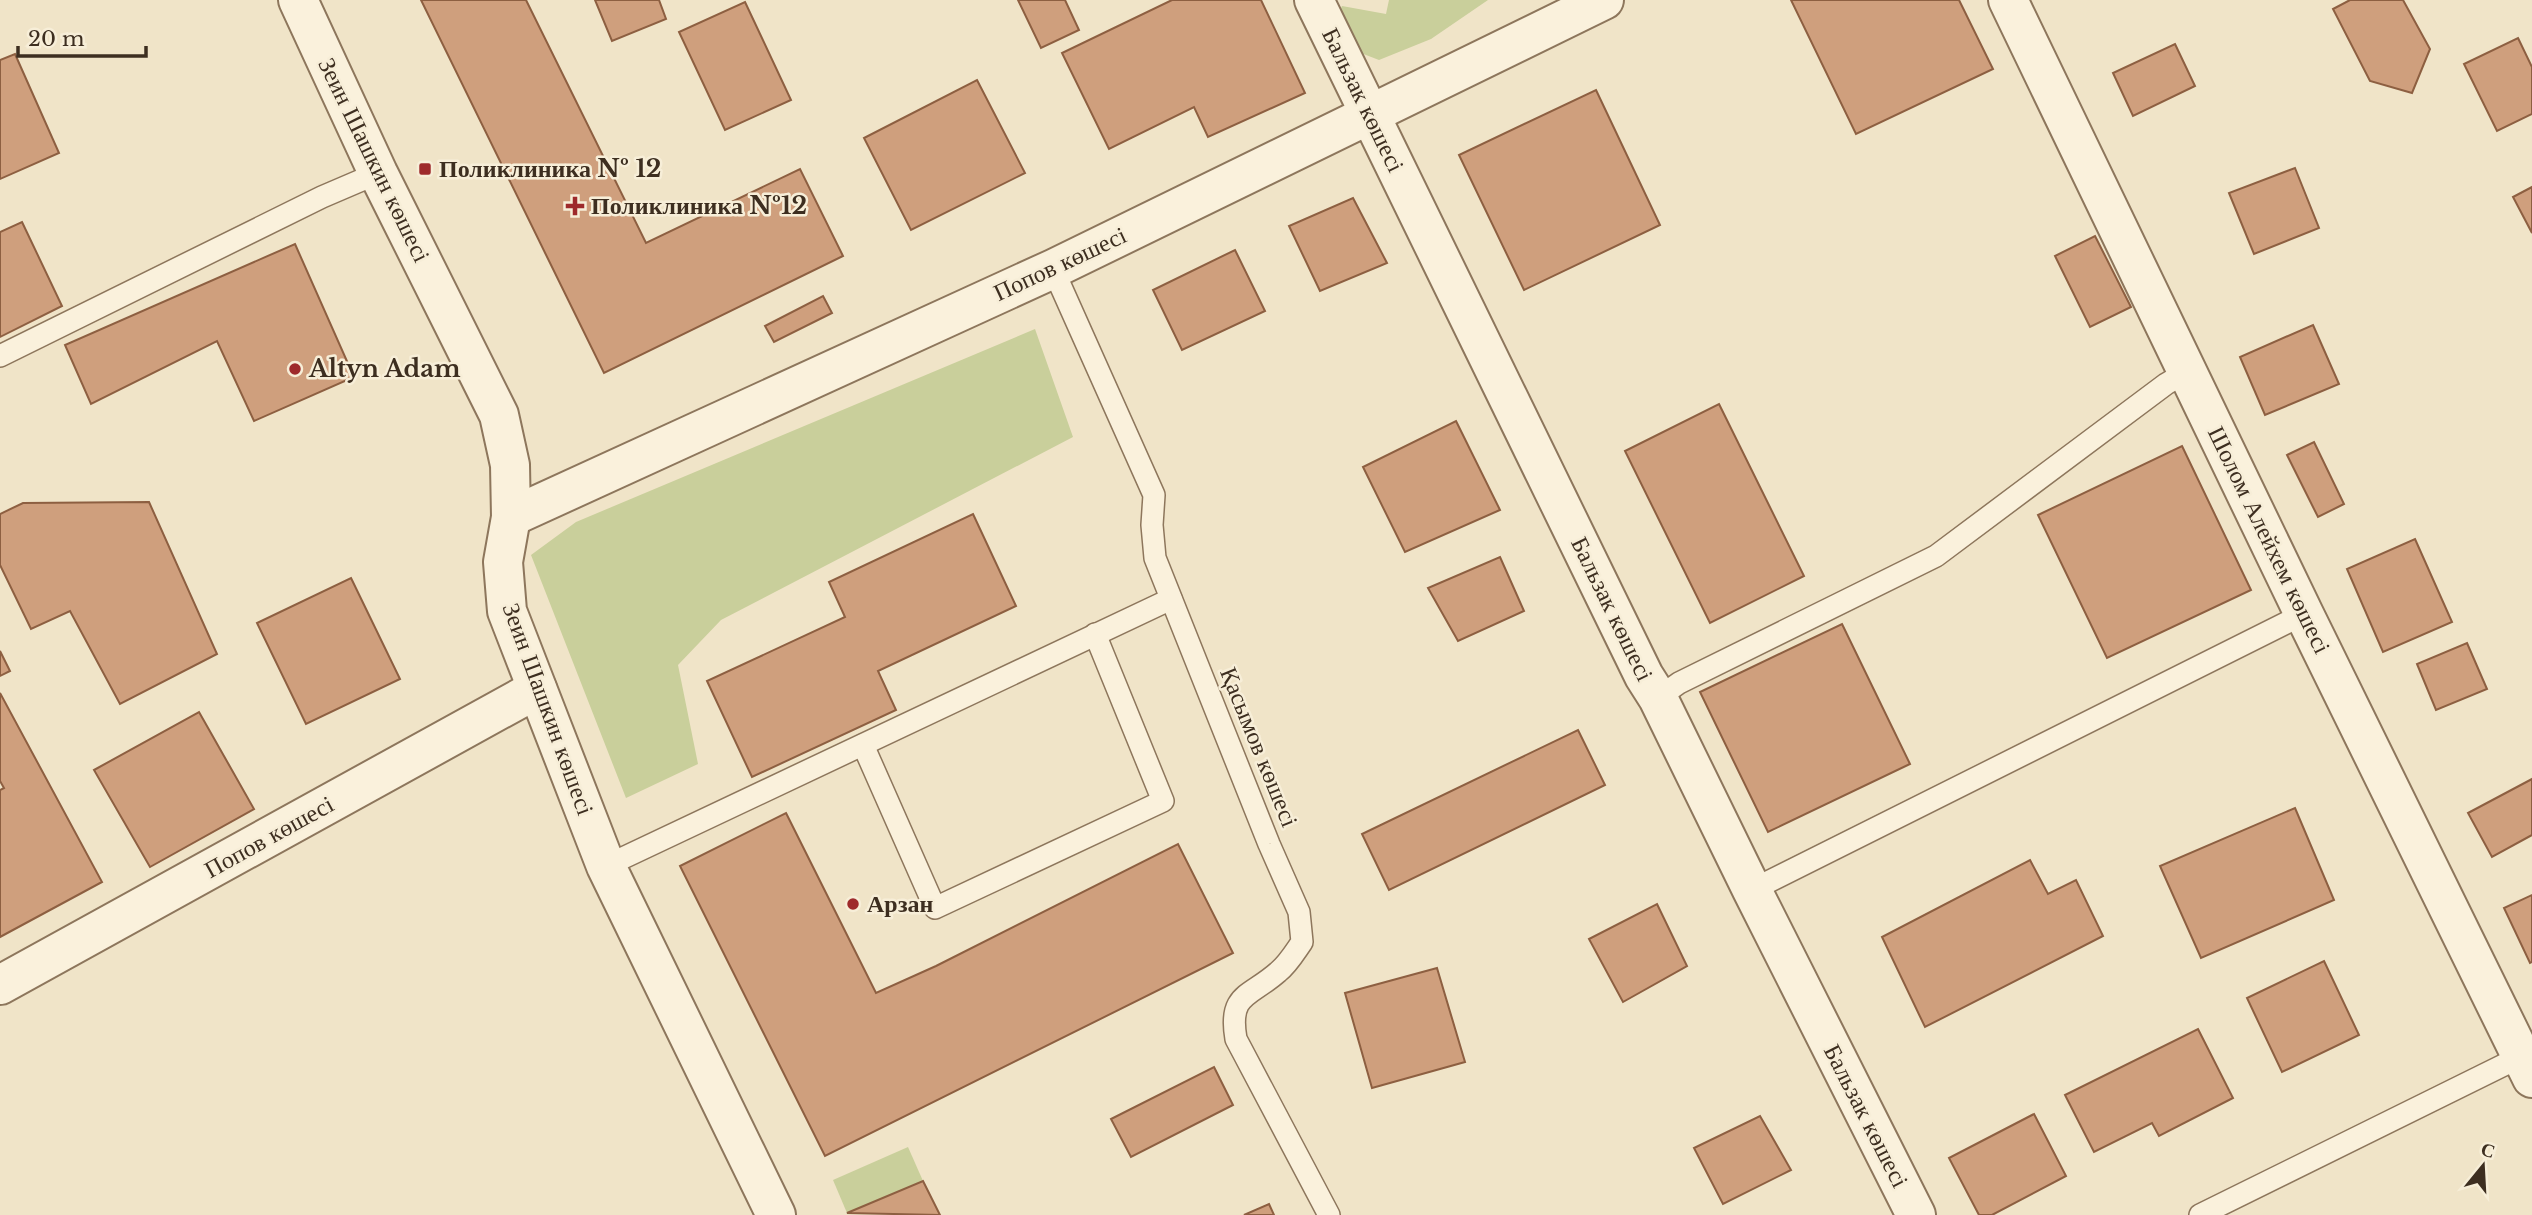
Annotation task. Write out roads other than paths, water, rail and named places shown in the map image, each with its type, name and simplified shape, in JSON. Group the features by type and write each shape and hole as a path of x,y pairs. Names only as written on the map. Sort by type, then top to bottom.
{"street":[{"name":"Бальзак көшесі","path":"1314,0 1644,676 1658,698 1916,1215"},
{"name":"Попов көшесі","path":"511,517 1053,269 1604,0"},
{"name":"Шолом Алейхем көшесі","path":"2008,0 2304,614 2527,1067"},
{"name":"Зеин Шашкин көшесі","path":"303,2 378,173 499,415 510,465 511,517 503,562 507,611 606,866 776,1215"},
{"name":"Попов көшесі","path":"0,985 537,689"}],"lane":[{"path":"0,356 310,203 378,173"},
{"name":"Қасымов көшесі","path":"1053,269 1154,495 1152,525 1155,558 1264,832 1299,912 1302,942 1280,971 1239,1000 1233,1021 1236,1039 1329,1215"},
{"path":"1658,698 1679,683 1936,556 2166,384 2188,371"},
{"path":"606,866 1171,599"},
{"path":"1752,890 2304,614"},
{"path":"863,746 935,908 1163,802 1095,634"},
{"path":"2200,1215 2527,1067"}],"place":[{"name":"Поликлиника № 12","path":"425,169"},
{"name":"Поликлиника №12","path":"575,206"},
{"name":"Altyn Adam","path":"295,369"},
{"name":"Арзан","path":"853,904"}]}
